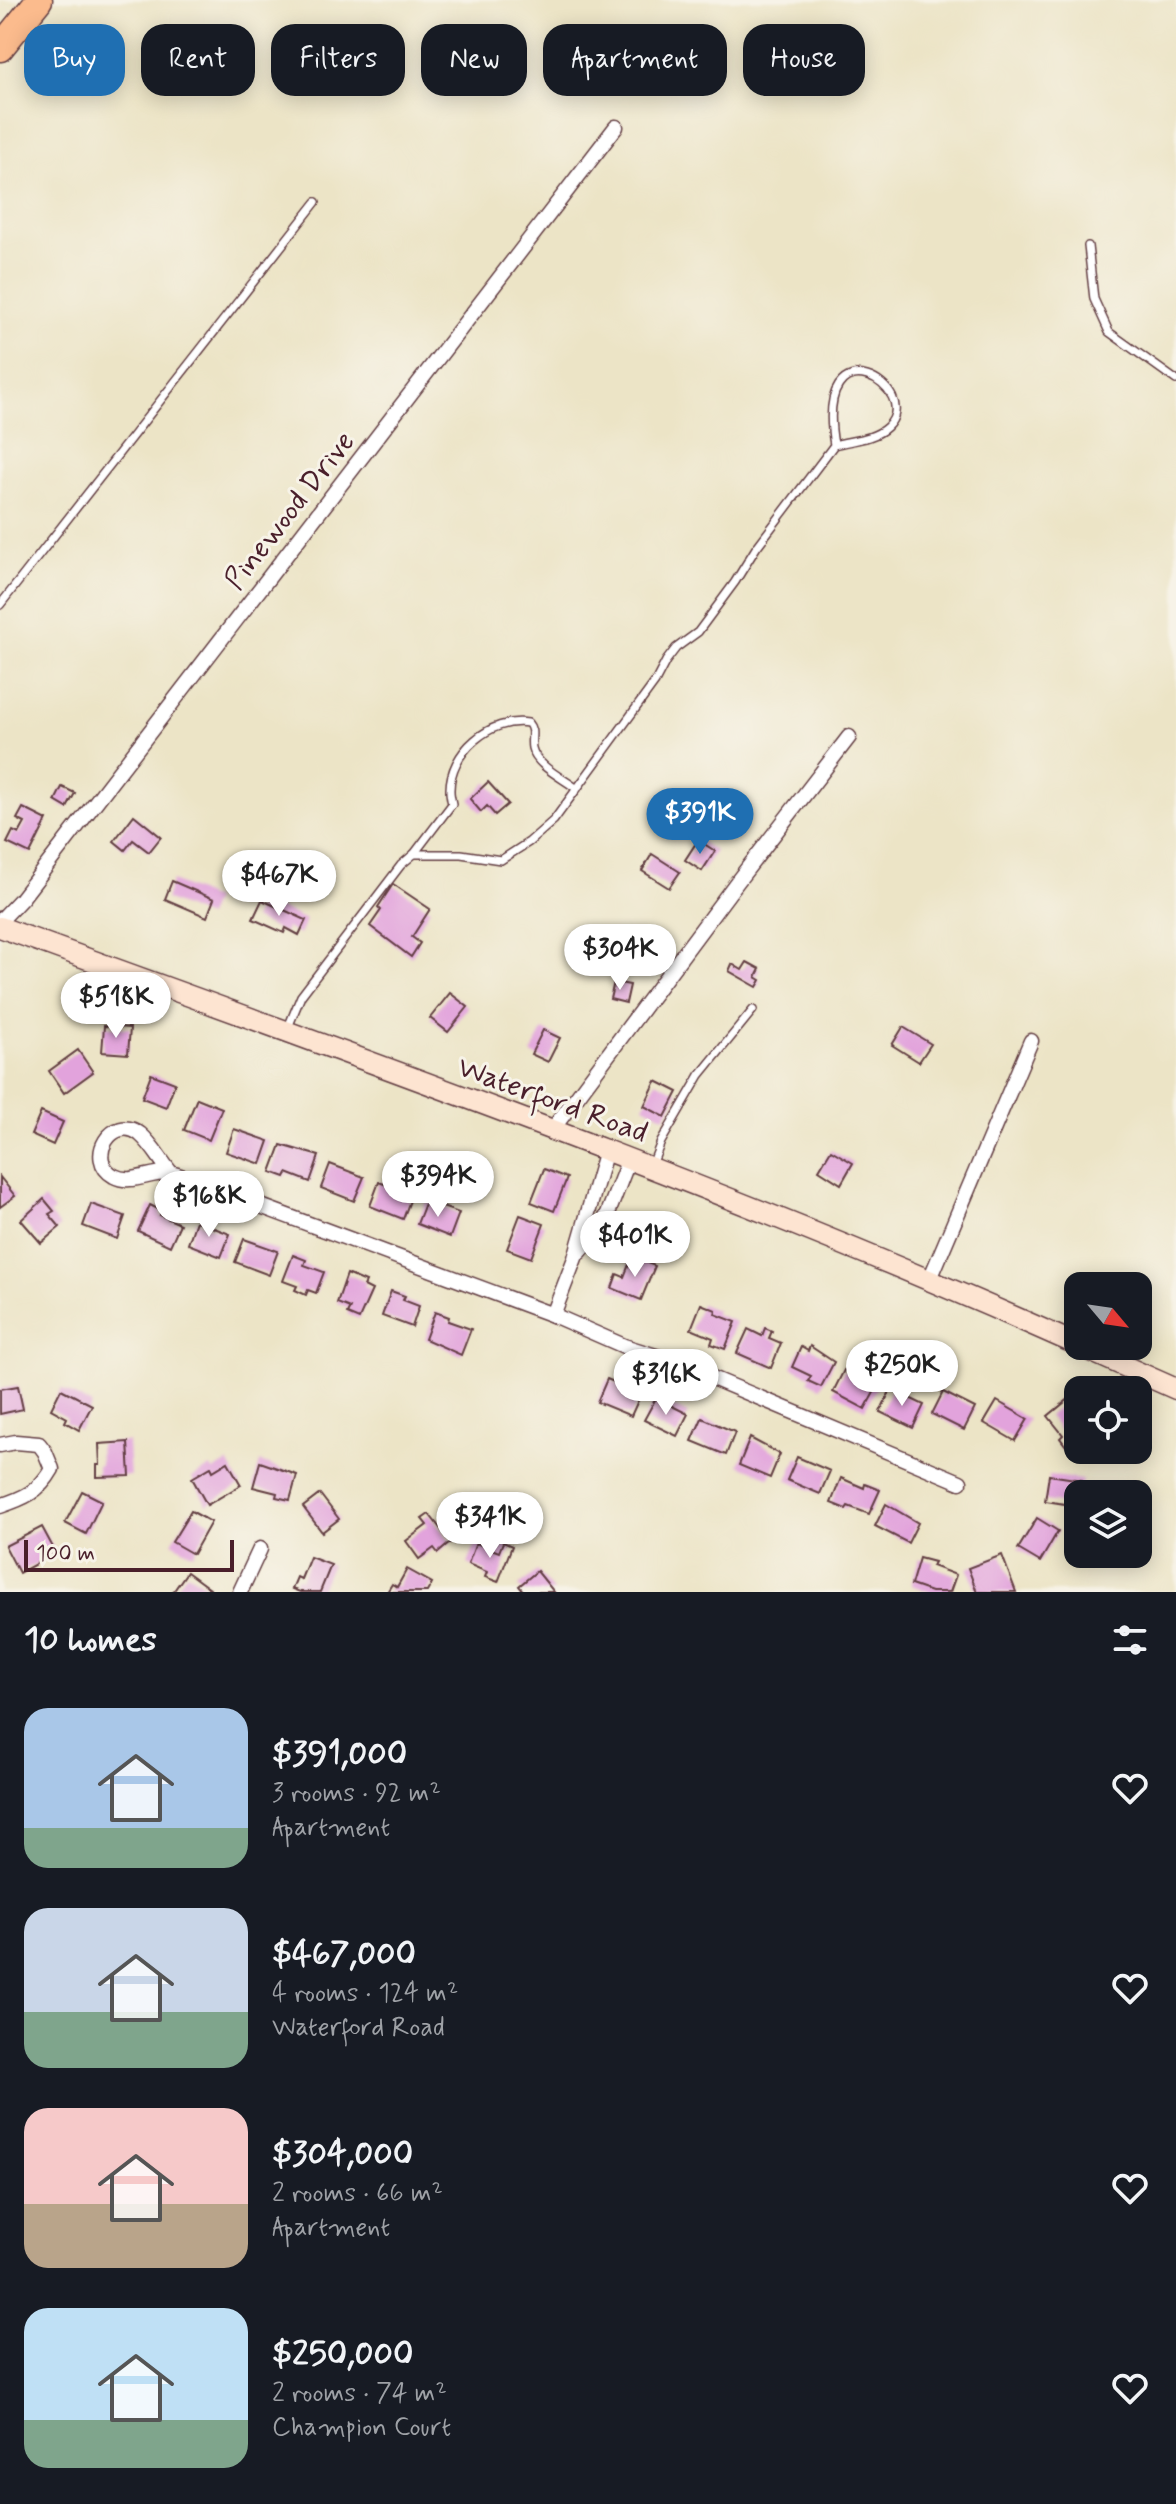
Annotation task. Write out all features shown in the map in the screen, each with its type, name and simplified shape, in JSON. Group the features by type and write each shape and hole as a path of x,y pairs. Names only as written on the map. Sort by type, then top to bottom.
{"highway":[{"path":"0,48 39,0"}],"main road":[{"name":"Waterford Road","path":"0,924 651,1167 930,1279 1064,1339"},
{"name":"Waterford Road","path":"1111,1360 1176,1389"}],"street":[{"name":"Pinewood Drive","path":"0,924 616,127"},
{"path":"552,1130 849,737"},
{"path":"930,1279 1031,1041"},
{"path":"171,1173 140,1134 123,1129 105,1138 101,1156 103,1166 116,1177 125,1180 171,1173 553,1315 624,1346 672,1361 960,1482"},
{"path":"553,1315 575,1258 606,1150"},
{"path":"575,1258 607,1216 629,1159"},
{"path":"0,1445 16,1442 39,1444 52,1469 46,1480 28,1497 0,1506"},
{"path":"240,1592 260,1549"}],"lane":[{"path":"0,605 316,202"},
{"path":"1088,246 1094,299 1109,332 1176,380"},
{"path":"414,854 461,854 501,860 529,842 554,820 655,682 666,661 676,648 698,632 764,537 834,445 869,437 890,425 895,414 893,398 886,387 863,373 850,374 841,381 834,393 832,411 834,445"},
{"path":"287,1032 301,996 452,804 449,792 456,766 474,741 491,728 507,722 528,723 533,730 532,747 536,758 577,789"},
{"path":"651,1167 661,1142 700,1075 753,1010"}],"building":[{"path":"488,782 508,804 495,815 487,806 481,812 470,799"},
{"path":"62,787 75,793 67,808 55,801"},
{"path":"23,808 47,820 30,854 7,843 13,831 19,834 25,823 17,819"},
{"path":"134,815 161,837 149,852 133,840 125,850 114,841"},
{"path":"698,840 715,851 702,871 685,860"},
{"path":"652,854 680,872 669,888 642,871"},
{"path":"172,881 214,899 207,917 165,899"},
{"path":"393,884 430,909 412,937 420,943 411,957 370,926"},
{"path":"262,900 306,920 299,935 286,928 284,933 253,919"},
{"path":"747,962 760,969 756,977 761,980 757,987 729,971 732,964 742,970"},
{"path":"614,982 630,985 626,1003 610,999"},
{"path":"450,993 468,1007 448,1032 430,1018"},
{"path":"104,1026 130,1028 128,1054 102,1052"},
{"path":"903,1027 931,1044 919,1062 892,1045"},
{"path":"543,1030 560,1038 548,1062 531,1054"},
{"path":"78,1050 93,1072 64,1093 49,1071"},
{"path":"151,1074 175,1083 166,1107 142,1098"},
{"path":"656,1081 678,1092 665,1117 644,1106"},
{"path":"197,1098 222,1108 209,1140 184,1130"},
{"path":"41,1112 63,1122 53,1145 31,1135"},
{"path":"234,1129 269,1141 261,1164 226,1152"},
{"path":"281,1145 319,1156 310,1182 287,1173 285,1177 271,1172"},
{"path":"831,1150 853,1163 841,1184 819,1170"},
{"path":"330,1164 364,1177 354,1201 321,1188"},
{"path":"544,1169 567,1178 554,1211 531,1202"},
{"path":"0,1177 15,1196 0,1207"},
{"path":"379,1182 412,1195 403,1219 370,1206"},
{"path":"44,1199 54,1211 49,1214 60,1227 41,1243 21,1220"},
{"path":"426,1201 459,1213 450,1237 417,1224"},
{"path":"91,1204 125,1216 117,1239 83,1226"},
{"path":"150,1205 162,1211 160,1215 180,1224 170,1246 138,1231"},
{"path":"520,1215 544,1224 531,1258 507,1249"},
{"path":"645,1219 669,1228 660,1251 636,1243"},
{"path":"196,1221 230,1234 221,1257 188,1244"},
{"path":"244,1239 278,1251 269,1275 235,1262"},
{"path":"293,1255 306,1260 304,1265 324,1272 316,1293 308,1290 306,1295 295,1290 297,1286 283,1281"},
{"path":"632,1257 655,1266 641,1300 612,1288 617,1274 624,1277"},
{"path":"347,1274 366,1282 364,1286 372,1290 359,1319 347,1314 350,1308 337,1303"},
{"path":"391,1291 419,1306 412,1327 382,1316"},
{"path":"701,1304 716,1310 715,1314 736,1322 725,1349 711,1344 713,1338 691,1329"},
{"path":"435,1312 449,1317 448,1321 471,1329 461,1355 425,1339"},
{"path":"765,1328 772,1331 769,1338 781,1343 771,1368 737,1353 748,1329 762,1336"},
{"path":"810,1346 834,1362 821,1387 808,1381 811,1376 792,1367 801,1347 808,1351"},
{"path":"844,1370 877,1387 865,1409 833,1392"},
{"path":"607,1379 641,1394 631,1416 597,1402"},
{"path":"18,1386 23,1409 0,1414 0,1389"},
{"path":"61,1389 92,1405 79,1430 51,1409"},
{"path":"891,1389 924,1405 913,1428 880,1412"},
{"path":"943,1392 975,1408 964,1430 932,1414"},
{"path":"656,1398 688,1414 677,1436 644,1420"},
{"path":"997,1401 1028,1419 1015,1441 984,1423"},
{"path":"1064,1403 1064,1443 1060,1438 1063,1435 1048,1416"},
{"path":"702,1418 735,1432 726,1455 692,1441"},
{"path":"750,1438 780,1454 770,1478 739,1465"},
{"path":"128,1442 130,1476 97,1477 99,1444"},
{"path":"797,1457 830,1471 820,1494 787,1480"},
{"path":"228,1462 241,1485 207,1505 192,1478"},
{"path":"260,1462 297,1475 290,1500 253,1487"},
{"path":"1049,1475 1082,1480 1064,1480 1064,1504 1045,1501"},
{"path":"841,1478 864,1488 865,1484 880,1490 869,1514 831,1503"},
{"path":"82,1491 102,1501 86,1534 65,1523"},
{"path":"320,1494 339,1519 322,1532 303,1507"},
{"path":"886,1504 918,1523 908,1543 875,1526"},
{"path":"191,1511 211,1522 193,1554 172,1542"},
{"path":"429,1514 451,1542 438,1553 434,1548 419,1559 406,1541 427,1525 422,1519"},
{"path":"1037,1518 1058,1531 1040,1562 1018,1549"},
{"path":"42,1527 56,1553 19,1573 5,1546"},
{"path":"503,1542 512,1546 498,1582 485,1577 487,1572 468,1564 476,1543 499,1552"},
{"path":"1002,1555 1016,1592 977,1592 968,1568"},
{"path":"310,1557 331,1565 320,1592 292,1589 297,1577 301,1579"},
{"path":"919,1558 934,1562 932,1566 956,1575 950,1592 931,1592 911,1585"},
{"path":"407,1569 432,1583 427,1592 387,1592 392,1584 397,1587"},
{"path":"537,1571 554,1592 524,1592 519,1586"},
{"path":"187,1572 210,1589 208,1592 173,1592"}]}
